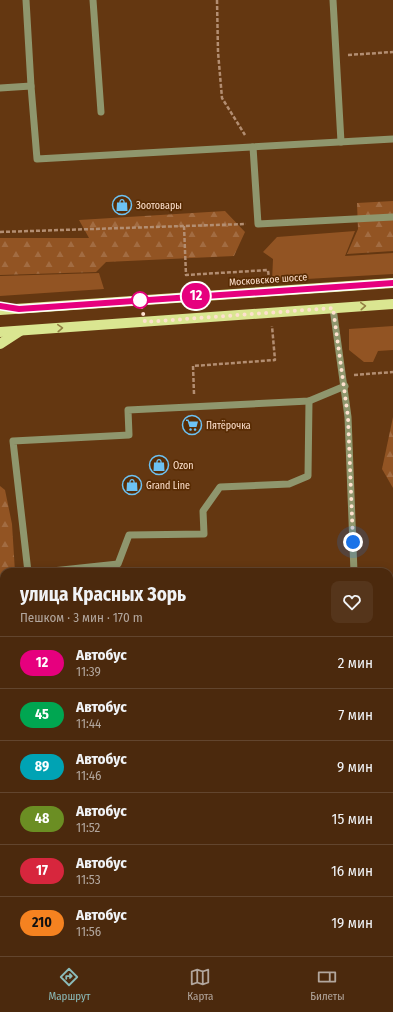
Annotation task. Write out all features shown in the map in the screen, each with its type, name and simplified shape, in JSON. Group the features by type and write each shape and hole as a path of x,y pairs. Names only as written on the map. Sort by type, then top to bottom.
{"main road":[{"name":"Московское шоссе","path":"0,310 393,283"},
{"path":"0,332 393,304"},
{"path":"0,306 19,309"},
{"path":"0,344 21,330"}],"street":[{"path":"26,0 37,159 393,139"},
{"path":"94,0 101,112"},
{"path":"333,0 341,142"},
{"path":"0,88 31,86"},
{"path":"253,147 258,224 393,217"},
{"path":"333,308 344,376 349,420 354,568"},
{"path":"28,568 13,441 129,435 128,410 310,401 345,386"},
{"path":"80,568 118,564 129,535 204,534 204,511 220,487 289,484 308,476 310,401"}],"path":[{"path":"217,0 218,52 222,98 253,147"},
{"path":"336,56 393,52"},
{"path":"0,232 258,224"},
{"path":"184,226 186,275 268,270"},
{"path":"195,407 193,366 275,360"},
{"path":"344,376 393,372"}],"green space":[{"path":"393,201 393,251 347,254 358,229 357,203"},
{"path":"225,211 245,232 234,256 106,262 96,272 0,275 0,238 89,238 79,220"},
{"path":"355,231 345,256 393,253 393,274 272,281 273,259 263,252 277,237"},
{"path":"99,273 104,289 0,296 0,276"},
{"path":"393,326 393,350 378,351 373,362 364,362 349,350 349,329"},
{"path":"393,417 393,488 382,469"},
{"path":"0,486 5,490 12,524 15,568 0,568"}],"bus line":[{"name":"12","path":"0,306 19,309 393,283"}],"place":[{"name":"Зоотовары","path":"122,205"},
{"name":"Пятёрочка","path":"192,425"},
{"name":"Ozon","path":"159,465"},
{"name":"Grand Line","path":"132,485"}],"route":[{"path":"140,300 145,322 333,308 345,386 348,417 353,542"}]}
